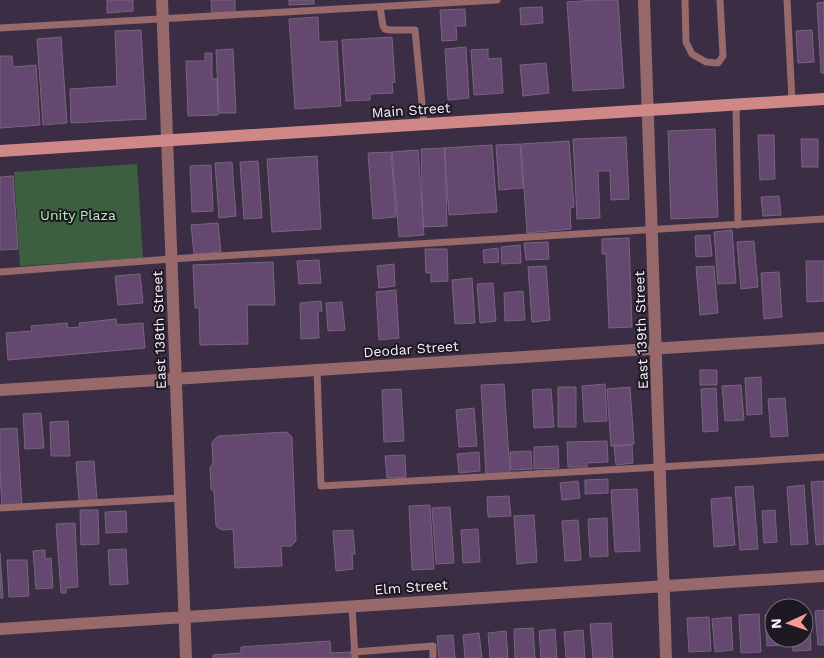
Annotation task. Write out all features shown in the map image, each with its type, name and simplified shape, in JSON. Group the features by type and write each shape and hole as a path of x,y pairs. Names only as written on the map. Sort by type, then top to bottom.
{"street":[{"name":"East 138th Street","path":"162,0 186,658"},
{"name":"East 139th Street","path":"644,0 666,658"},
{"name":"Main Street","path":"0,151 824,99"},
{"name":"Deodar Street","path":"0,390 824,338"},
{"name":"Elm Street","path":"0,629 824,576"}],"lane":[{"path":"0,28 497,0"},
{"path":"686,0 686,42 692,54 706,62 718,63 723,56 720,0"},
{"path":"787,0 792,101"},
{"path":"380,7 383,26 386,29 415,30 424,124"},
{"path":"736,104 738,225"},
{"path":"0,272 172,259 824,220"},
{"path":"317,370 321,486 824,457"},
{"path":"0,508 180,498"},
{"path":"352,606 354,655 433,646 433,658"}],"green space":[{"name":"Unity Plaza","path":"137,164 143,258 20,266 14,172"}],"building":[{"path":"107,0 133,0 133,11 107,13"},
{"path":"211,0 235,0 235,12 212,13"},
{"path":"289,0 314,0 314,4 289,5"},
{"path":"618,0 624,88 573,91 567,2"},
{"path":"824,2 824,73 821,73 817,3"},
{"path":"542,7 543,23 521,25 520,8"},
{"path":"465,9 466,26 456,26 457,40 442,41 440,10"},
{"path":"318,17 319,42 337,41 341,106 295,109 289,19"},
{"path":"141,30 146,119 71,123 70,89 117,86 115,31"},
{"path":"812,30 814,62 798,63 796,31"},
{"path":"61,37 67,123 43,125 37,39"},
{"path":"392,37 395,82 392,83 393,93 370,94 370,100 346,101 342,40"},
{"path":"466,47 469,98 448,100 445,49"},
{"path":"233,49 236,113 219,113 216,50"},
{"path":"488,49 488,59 501,58 503,93 474,95 471,50"},
{"path":"205,53 212,53 212,79 217,79 218,115 188,116 186,61 205,61"},
{"path":"0,56 12,56 13,67 36,65 40,125 0,128"},
{"path":"546,63 549,93 523,96 520,65"},
{"path":"715,129 718,217 671,219 668,131"},
{"path":"758,135 774,135 775,179 760,180"},
{"path":"626,137 629,199 611,200 610,171 598,171 600,218 577,219 573,139"},
{"path":"801,139 818,139 818,167 802,167"},
{"path":"569,141 574,207 570,208 571,229 527,233 521,144"},
{"path":"520,144 523,188 499,190 496,145"},
{"path":"492,145 497,212 449,215 444,148"},
{"path":"445,148 447,226 423,227 421,149"},
{"path":"418,150 424,235 399,237 392,152"},
{"path":"391,152 396,217 373,219 368,153"},
{"path":"317,156 321,229 272,232 267,159"},
{"path":"258,161 262,218 244,219 240,162"},
{"path":"232,162 236,216 219,218 215,163"},
{"path":"211,165 213,211 192,212 190,166"},
{"path":"13,176 18,249 0,250 0,177"},
{"path":"779,196 781,215 763,216 761,197"},
{"path":"218,223 221,252 194,254 191,225"},
{"path":"732,230 736,283 718,284 714,232"},
{"path":"710,235 712,256 696,257 695,236"},
{"path":"629,238 632,327 609,328 606,254 602,254 602,239"},
{"path":"754,241 758,287 741,289 737,242"},
{"path":"548,242 549,259 526,260 524,243"},
{"path":"520,245 521,263 502,264 501,247"},
{"path":"498,248 499,262 484,263 483,250"},
{"path":"425,249 447,249 448,281 431,282 431,273 426,273"},
{"path":"319,260 321,283 299,284 297,261"},
{"path":"806,261 824,261 824,301 807,302"},
{"path":"273,262 275,305 247,305 248,344 200,345 199,308 195,308 193,265"},
{"path":"394,264 395,286 379,288 377,266"},
{"path":"546,266 550,320 532,322 528,267"},
{"path":"714,266 718,313 700,315 696,267"},
{"path":"779,272 782,317 764,319 761,273"},
{"path":"140,274 143,303 118,305 115,276"},
{"path":"472,278 475,323 455,324 452,280"},
{"path":"493,283 496,321 480,323 477,284"},
{"path":"396,290 399,338 379,340 376,292"},
{"path":"523,291 525,320 505,321 504,293"},
{"path":"321,301 322,311 318,311 319,338 301,339 300,303"},
{"path":"342,302 345,330 328,331 326,303"},
{"path":"116,319 117,325 143,323 145,348 8,360 6,333 32,331 31,326 67,323 68,328 80,327 79,323"},
{"path":"700,370 717,370 717,385 700,385"},
{"path":"761,377 762,414 747,415 745,378"},
{"path":"504,384 510,473 486,474 481,385"},
{"path":"605,384 607,421 584,422 582,386"},
{"path":"741,385 744,420 725,421 722,386"},
{"path":"558,387 576,387 576,427 558,427"},
{"path":"630,387 634,444 611,446 607,389"},
{"path":"716,388 718,431 703,432 701,389"},
{"path":"401,389 404,441 384,442 382,390"},
{"path":"551,389 554,427 534,428 532,390"},
{"path":"785,398 788,436 771,437 768,399"},
{"path":"474,408 477,446 459,447 456,410"},
{"path":"41,413 44,448 25,449 23,414"},
{"path":"68,421 70,456 51,456 50,422"},
{"path":"17,428 22,506 2,507 0,429"},
{"path":"287,432 292,437 296,541 291,546 281,546 282,566 235,568 233,529 222,530 216,526 214,491 211,489 212,442 218,436"},
{"path":"607,441 608,462 587,463 587,467 568,467 567,442"},
{"path":"632,445 633,463 616,465 614,446"},
{"path":"558,446 559,468 534,469 534,447"},
{"path":"531,451 532,469 511,470 510,452"},
{"path":"479,452 480,471 459,473 457,454"},
{"path":"405,455 406,477 387,478 385,456"},
{"path":"94,461 97,500 79,501 76,462"},
{"path":"608,479 608,493 585,494 585,480"},
{"path":"578,481 580,498 562,500 560,483"},
{"path":"824,481 824,544 816,545 811,482"},
{"path":"804,485 808,544 791,545 787,487"},
{"path":"753,486 758,549 740,550 735,487"},
{"path":"637,489 640,551 615,552 611,490"},
{"path":"509,496 511,516 488,517 487,497"},
{"path":"731,497 735,545 714,547 711,499"},
{"path":"430,505 434,569 412,570 409,506"},
{"path":"450,507 454,563 436,564 432,508"},
{"path":"80,510 98,510 99,544 81,545"},
{"path":"775,510 777,542 764,543 762,511"},
{"path":"126,511 127,532 106,533 105,512"},
{"path":"534,515 537,562 517,564 514,516"},
{"path":"607,518 608,556 590,557 588,519"},
{"path":"578,520 581,560 565,561 562,521"},
{"path":"75,523 78,587 66,588 66,593 61,593 56,524"},
{"path":"478,529 480,562 463,563 461,530"},
{"path":"353,530 355,554 352,554 353,569 336,571 333,531"},
{"path":"126,549 128,584 110,585 108,550"},
{"path":"45,550 45,559 51,558 53,588 36,589 33,551"},
{"path":"0,553 3,598 0,598"},
{"path":"7,560 27,560 29,596 9,597"},
{"path":"824,610 824,645 818,645 815,611"},
{"path":"759,614 761,652 741,653 739,615"},
{"path":"709,617 711,651 689,652 687,618"},
{"path":"731,617 733,650 715,652 712,619"},
{"path":"611,623 613,658 593,658 590,624"},
{"path":"533,628 535,658 515,658 514,629"},
{"path":"555,629 557,658 541,658 539,631"},
{"path":"583,630 585,658 566,658 564,632"},
{"path":"506,631 508,658 490,658 488,633"},
{"path":"479,633 482,658 465,658 463,635"},
{"path":"453,635 455,658 439,658 437,636"},
{"path":"330,641 331,653 350,652 351,658 213,658 213,655 241,653 241,647"},
{"path":"793,648 811,648 811,650 793,651"}]}
